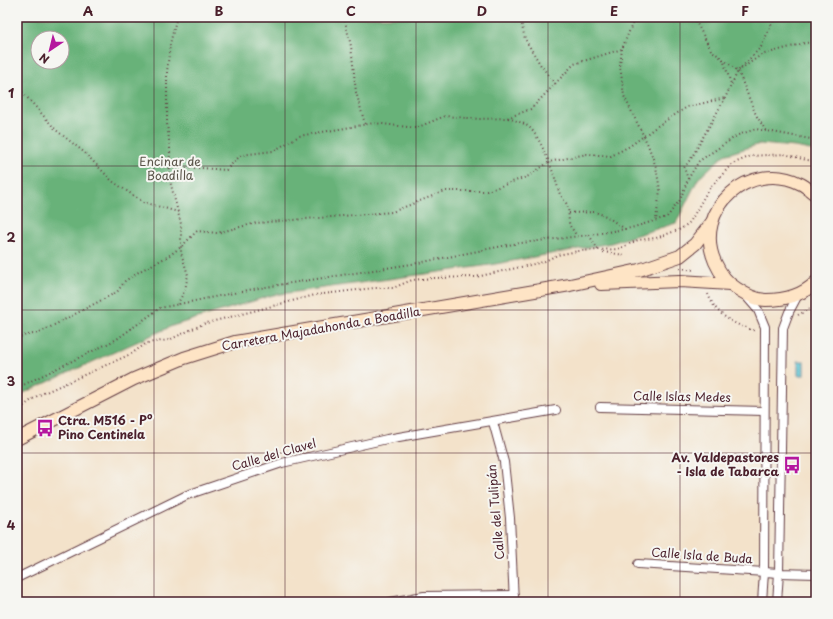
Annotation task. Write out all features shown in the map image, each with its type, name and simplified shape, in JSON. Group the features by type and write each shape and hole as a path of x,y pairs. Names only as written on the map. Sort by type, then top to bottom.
{"street":[{"path":"816,195 802,184 785,178 766,177 748,181 732,191 720,205 712,222 710,238 712,255 719,271 730,284 745,294 762,300 780,300 798,296 816,282"},
{"name":"Carretera Majadahonda a Boadilla","path":"17,440 134,379 184,358 235,342 570,285 639,270 680,256 695,244 712,222"},
{"name":"Carretera Majadahonda a Boadilla","path":"570,285 680,281 730,284"},
{"path":"745,294 758,310 765,328 764,572 762,602"},
{"path":"777,602 779,573 783,328 789,312 798,296"},
{"name":"Calle Islas Medes","path":"600,407 764,411"},
{"name":"Calle del Clavel","path":"17,578 187,494 282,463 387,439 556,410"},
{"name":"Calle del Tulipán","path":"493,422 504,462 510,518 514,598"},
{"name":"Calle Isla de Buda","path":"638,564 816,574"},
{"path":"390,602 424,596 514,598"}],"path":[{"path":"17,20 23,17"},
{"path":"176,17 166,72 167,124 170,148 169,177 181,224 181,253 188,275 185,290 177,305"},
{"path":"344,17 350,46 356,92 365,124"},
{"path":"520,17 525,39 540,64 555,84"},
{"path":"635,17 622,49 620,65 624,96 644,135 656,167 660,190 656,220"},
{"path":"695,17 695,20 711,50 738,71 756,115 767,132"},
{"path":"688,179 684,168 692,157 725,98 738,71 761,46 775,17"},
{"path":"738,71 762,56 805,42 816,42"},
{"path":"170,168 226,170 241,154 273,151 299,136 365,124 374,123 416,128 445,116 479,119 506,118 531,109 574,64 622,49"},
{"path":"723,59 731,85"},
{"path":"17,86 56,130 85,153 112,181 144,202 178,212"},
{"path":"17,339 22,336 39,333 117,292 125,281 140,270 166,257 181,247 197,231 217,233 256,223 392,212 445,191 488,191 529,176 549,162 587,154 611,156 630,146 687,107 725,98"},
{"path":"506,118 522,123 531,129 549,162 555,181 559,187 559,192 568,206 570,225 576,236"},
{"path":"17,388 116,339 160,308 253,289 418,263 513,244 625,229 667,217 680,200 688,179 699,161 738,135 756,129 816,140"},
{"path":"17,411 37,396 131,354 147,343 168,340 203,324 315,295 374,288 393,288 412,280 476,277 543,262 557,255 578,251 618,249 638,240 656,238 681,229 690,222 702,200 715,181 732,164 751,156 784,154 816,161"},
{"path":"569,213 595,212 606,216 625,229"},
{"path":"589,235 599,251 625,255"}],"green space":[{"name":"Encinar de Boadilla","path":"17,17 816,17 816,151 795,147 760,144 724,155 698,179 676,223 611,243 490,265 273,295 172,326 17,396"}],"water":[{"path":"798,361 804,361 804,375 798,375"}],"place":[{"name":"Ctra. M516 - Pº Pino Centinela","path":"45,428"},
{"name":"Av. Valdepastores - Isla de Tabarca","path":"792,465"}]}
